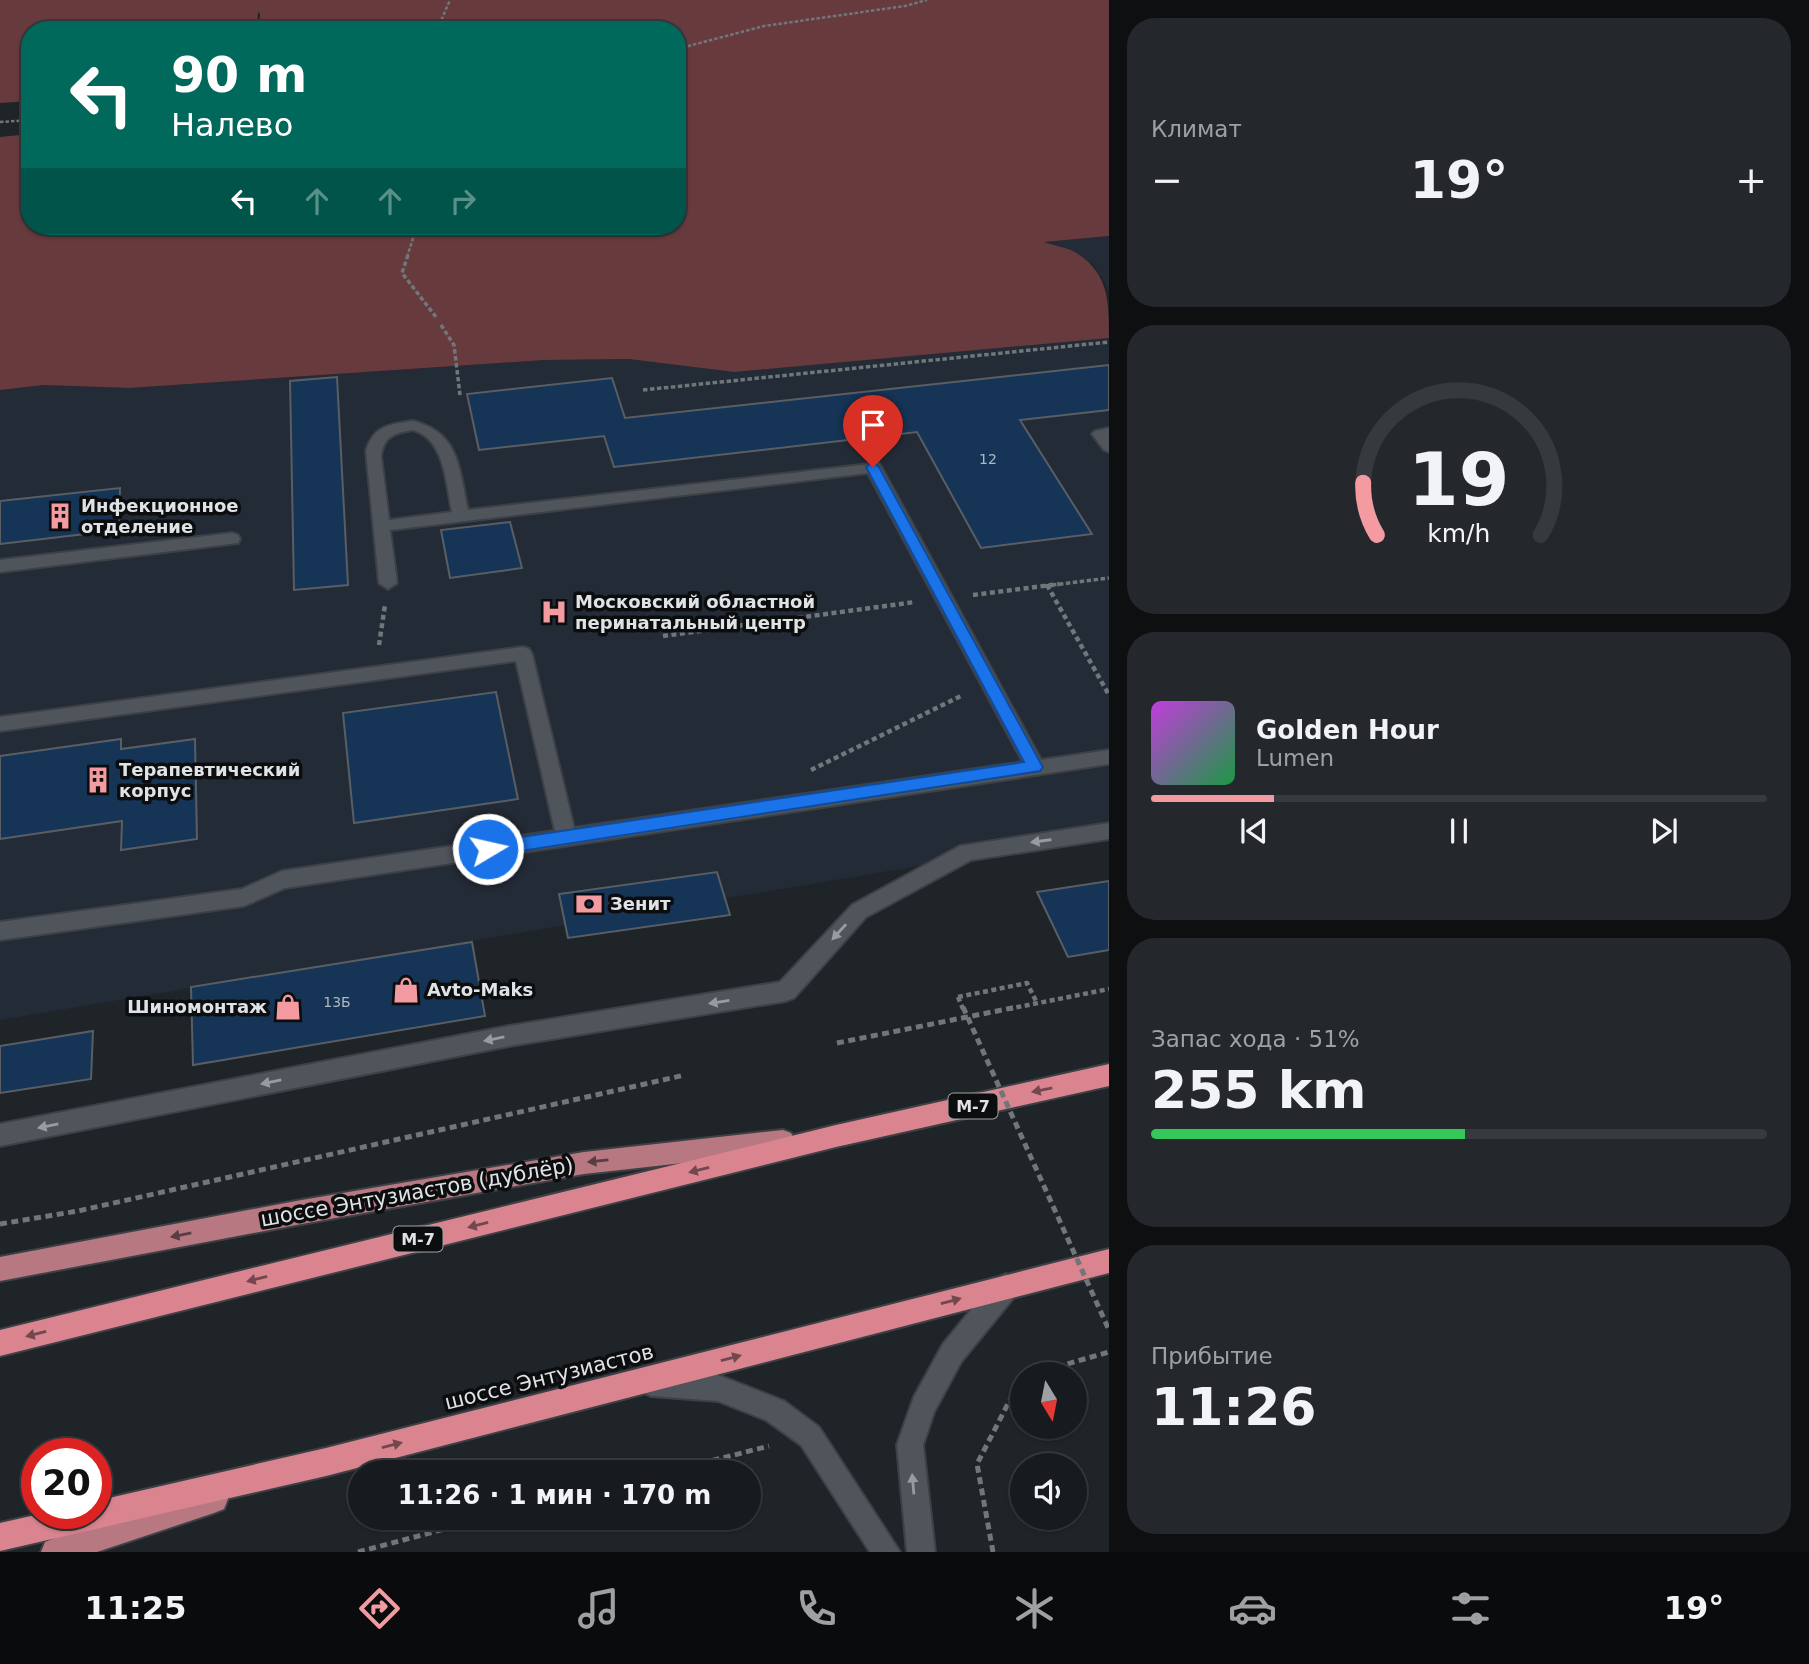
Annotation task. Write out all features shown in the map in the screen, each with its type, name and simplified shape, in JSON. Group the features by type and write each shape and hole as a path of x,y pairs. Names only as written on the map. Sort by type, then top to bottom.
{"highway":[{"name":"М-7","path":"0,1343 836,1136 1109,1075"},
{"name":"шоссе Энтузиастов","path":"0,1537 326,1462 1109,1261"}],"main road":[{"name":"шоссе Энтузиастов (дублёр)","path":"0,1269 296,1213 584,1163 836,1136"},
{"path":"55,1552 326,1462"}],"street":[{"path":"388,583 373,448 380,435 401,427 424,427 432,430 442,441 461,516"},
{"path":"1109,433 1100,434 1109,447"},
{"path":"381,526 873,467 1035,767"},
{"path":"0,566 232,539"},
{"path":"0,724 523,654 566,837"},
{"path":"0,931 244,897 282,880 1109,757"},
{"path":"0,1135 509,1036 786,991 859,911 967,852 1109,831"},
{"path":"921,1552 910,1445 923,1406 952,1353 1006,1287"},
{"path":"642,1382 718,1388 775,1410 810,1436 886,1552"}],"path":[{"path":"441,21 450,0"},
{"path":"686,47 764,26 905,6 927,0"},
{"path":"0,122 21,121"},
{"path":"414,235 402,273 436,317"},
{"path":"441,325 454,345 460,395"},
{"path":"643,390 1109,342"},
{"path":"663,636 1109,578"},
{"path":"375,674 388,583"},
{"path":"1047,585 1109,695"},
{"path":"807,772 989,683"},
{"path":"1037,1003 1027,983 958,997 1109,1330"},
{"path":"837,1043 1109,989"},
{"path":"0,1224 78,1211 685,1075"},
{"path":"1074,1362 1109,1352"},
{"path":"993,1552 977,1464 1010,1400"},
{"path":"715,1460 810,1436"},
{"path":"358,1552 441,1530"}],"shaded area":[{"path":"0,0 1109,0 1109,236 1044,242 1075,252 1095,269 1105,289 1109,338 734,372 629,359 544,360 129,388 44,385 0,390 0,137 21,135 21,235 686,235 686,21 260,21 258,12 258,21 21,21 21,102 0,103"},
{"path":"1109,236 1109,290 1094,265 1042,242"},
{"name":"Московский областной перинатальный центр","path":"1109,338 1109,834 0,1020 0,390 44,385 129,388 544,360 629,359 734,372"}],"building":[{"path":"1109,365 1109,410 1020,420 1092,534 981,548 917,432 614,467 604,436 479,450 467,394 612,378 625,418"},
{"path":"337,377 348,585 294,590 290,381"},
{"name":"Инфекционное отделение","path":"120,488 119,530 0,544 0,501"},
{"path":"510,522 522,568 450,578 441,530"},
{"path":"496,692 518,799 354,823 343,713"},
{"path":"121,739 121,749 195,739 197,839 121,850 122,821 0,839 0,756"},
{"path":"717,872 730,915 568,938 559,894"},
{"path":"1109,881 1109,950 1068,957 1037,892"},
{"path":"472,942 485,1016 193,1065 191,987"},
{"path":"93,1031 91,1079 0,1093 0,1046"}],"place":[{"name":"Инфекционное отделение","path":"60,516"},
{"name":"Московский областной перинатальный центр","path":"554,612"},
{"name":"Терапевтический корпус","path":"98,780"},
{"name":"Зенит","path":"589,904"},
{"name":"Avto-Maks","path":"406,990"},
{"name":"Шиномонтаж","path":"288,1007"}],"route":[{"path":"488,849 1035,767 873,467"}]}
